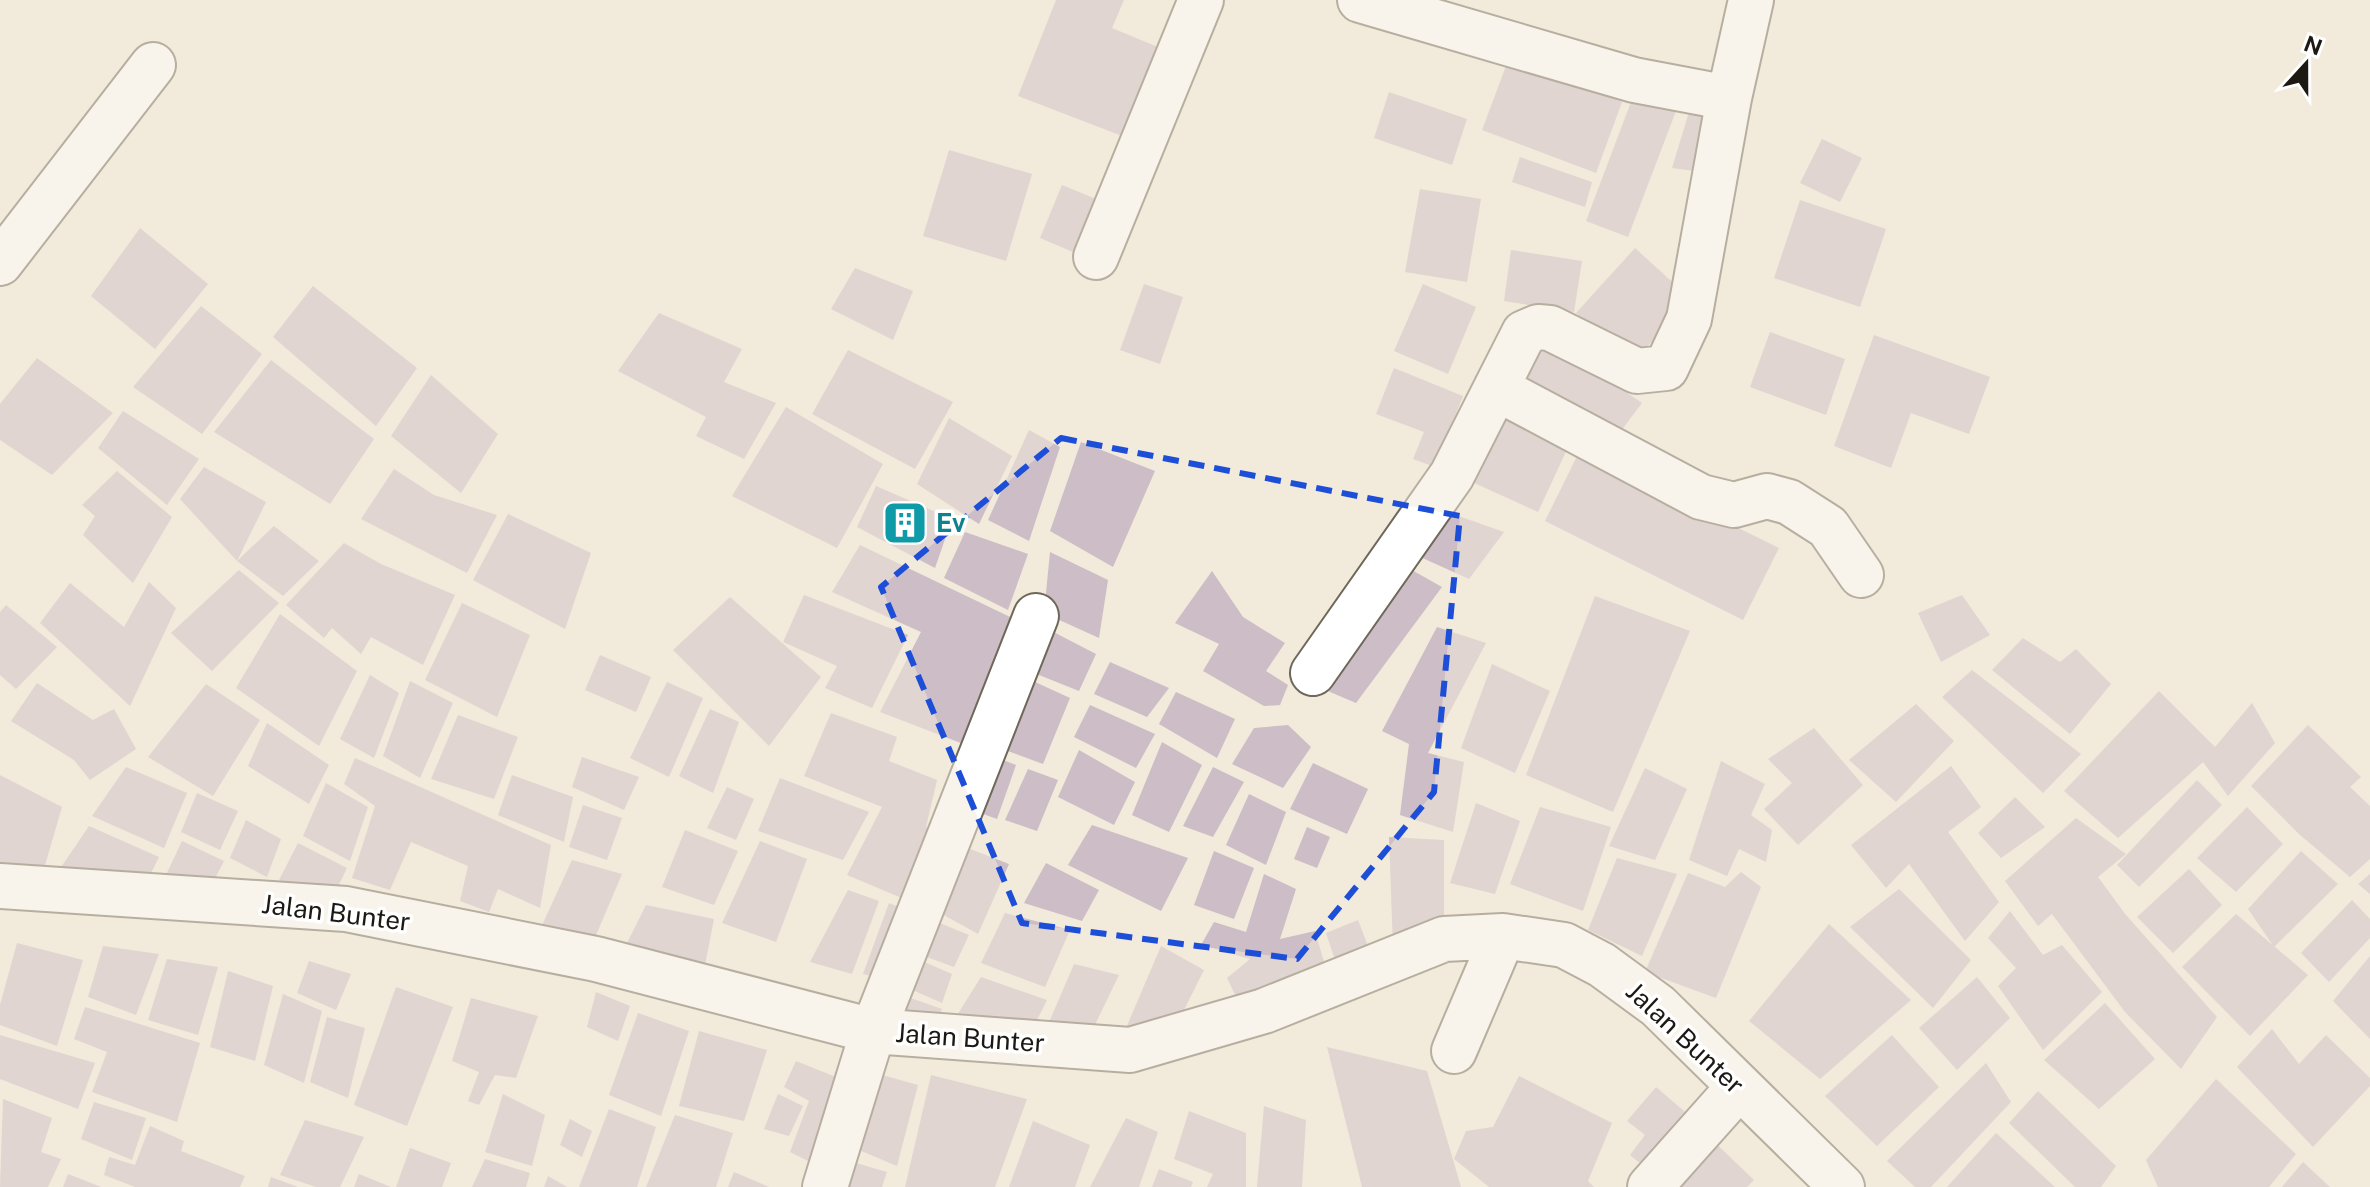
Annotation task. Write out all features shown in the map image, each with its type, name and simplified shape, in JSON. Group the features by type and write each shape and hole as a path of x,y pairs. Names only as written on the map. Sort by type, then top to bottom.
{"street":[{"path":"1096,257 1201,0"},
{"path":"1360,0 1634,80 1729,98"},
{"path":"1313,673 1452,475 1524,333 1538,327 1550,328 1637,371 1666,368 1689,319 1729,98 1751,0"},
{"path":"0,263 153,65"},
{"path":"1496,388 1701,497 1734,505 1767,496 1789,502 1828,527 1861,575"},
{"path":"825,1187 873,1031 1036,616"},
{"name":"Jalan Bunter","path":"0,886 346,909 596,959 873,1031 1130,1050 1264,1011 1444,939 1503,936 1564,945 1602,965 1658,1006 1842,1187"},
{"path":"1454,1051 1503,936"},
{"path":"1650,1187 1739,1087"}],"highlighted area":[{"path":"1061,438 1460,516 1434,792 1297,959 1022,923 881,587"}],"building":[{"path":"1056,0 1124,0 1112,28 1165,50 1130,139 1018,96"},
{"path":"1509,58 1622,102 1596,173 1482,130"},
{"path":"1389,92 1467,119 1452,165 1374,138"},
{"path":"1634,94 1676,111 1628,237 1586,221"},
{"path":"1692,102 1713,109 1694,171 1672,168"},
{"path":"1822,139 1862,158 1840,202 1800,183"},
{"path":"949,150 1032,174 1006,261 923,236"},
{"path":"1520,157 1592,182 1585,207 1512,182"},
{"path":"1062,185 1096,199 1073,252 1040,238"},
{"path":"1420,189 1481,199 1467,282 1405,272"},
{"path":"1800,200 1886,229 1860,307 1774,278"},
{"path":"140,228 208,284 155,349 91,296"},
{"path":"1635,248 1691,299 1632,363 1576,313"},
{"path":"1511,250 1582,261 1574,312 1504,301"},
{"path":"855,268 913,291 893,340 831,309"},
{"path":"1144,284 1183,297 1160,364 1120,350"},
{"path":"1423,284 1476,307 1448,374 1394,351"},
{"path":"313,286 417,368 376,426 273,337"},
{"path":"201,306 262,354 202,434 133,387"},
{"path":"659,313 742,349 724,382 776,403 744,459 696,436 706,417 618,371"},
{"path":"1770,332 1845,359 1826,415 1750,387"},
{"path":"1874,335 1990,377 1969,434 1911,413 1891,468 1834,446"},
{"path":"1544,336 1642,403 1611,444 1515,382"},
{"path":"848,350 953,402 915,469 812,414"},
{"path":"37,358 113,413 52,475 0,440 0,404"},
{"path":"271,360 374,439 330,504 214,432"},
{"path":"1394,368 1463,396 1435,467 1413,459 1424,432 1376,414"},
{"path":"431,375 498,434 461,493 391,436"},
{"path":"786,407 883,464 837,548 732,496"},
{"path":"1491,410 1569,445 1538,512 1461,477"},
{"path":"123,411 199,459 167,505 98,448"},
{"path":"949,418 1012,456 979,524 917,484"},
{"path":"1029,430 1060,447 1029,541 988,520"},
{"path":"1081,442 1155,471 1113,567 1050,531"},
{"path":"1580,450 1779,548 1743,620 1545,521"},
{"path":"204,467 266,502 237,561 180,499"},
{"path":"394,469 434,495 497,515 467,573 361,519"},
{"path":"117,471 172,517 133,583 83,535 95,516 82,505"},
{"name":"Ev","path":"876,486 952,519 935,568 857,527"},
{"path":"1450,513 1504,532 1469,579 1418,556"},
{"path":"508,514 591,553 565,629 473,580"},
{"path":"274,526 319,561 283,596 237,561"},
{"path":"965,532 1028,554 1008,610 944,578"},
{"path":"344,543 381,564 455,595 423,665 371,637 361,654 332,628 324,638 286,605"},
{"path":"860,545 1025,624 966,745 880,712 921,632 832,592"},
{"path":"1050,552 1108,580 1099,638 1044,613"},
{"path":"1410,569 1442,587 1356,703 1323,689"},
{"path":"239,570 279,603 212,671 171,633"},
{"path":"1212,571 1243,617 1285,643 1266,671 1288,685 1280,705 1264,706 1203,671 1219,644 1175,623"},
{"path":"149,582 176,608 130,706 40,623 70,583 124,627"},
{"path":"804,595 908,635 872,708 825,688 837,666 783,642"},
{"path":"1962,595 1990,635 1941,662 1918,613"},
{"path":"1595,596 1690,631 1613,812 1526,775"},
{"path":"730,597 821,677 769,746 673,650"},
{"path":"462,603 530,635 497,717 425,680"},
{"path":"6,605 57,647 16,689 0,675 0,612"},
{"path":"280,614 357,671 319,746 236,688"},
{"path":"1040,625 1096,654 1079,691 1024,669"},
{"path":"1437,627 1486,643 1428,753 1464,762 1453,832 1400,815 1409,744 1382,731"},
{"path":"2023,638 2060,662 2076,649 2111,684 2070,734 1992,670"},
{"path":"600,655 651,677 636,712 585,690"},
{"path":"1110,662 1169,688 1147,717 1094,694"},
{"path":"1492,664 1550,691 1515,773 1461,748"},
{"path":"1972,670 2081,754 2043,793 1942,697"},
{"path":"370,675 399,693 374,758 340,739"},
{"path":"1022,676 1070,698 1043,764 994,746"},
{"path":"410,681 453,703 420,778 383,756"},
{"path":"667,682 703,698 669,777 630,758"},
{"path":"37,683 93,720 114,709 136,749 90,780 74,760 11,721"},
{"path":"206,684 260,720 213,796 148,757"},
{"path":"2159,691 2215,747 2252,703 2275,743 2228,796 2203,762 2118,838 2064,791"},
{"path":"1176,692 1235,719 1217,758 1159,724"},
{"path":"1916,704 1954,741 1896,802 1849,760"},
{"path":"1090,705 1155,734 1136,768 1074,737"},
{"path":"710,709 739,722 713,793 679,776"},
{"path":"831,713 897,737 889,761 937,780 926,827 943,836 916,904 847,875 882,807 804,776"},
{"path":"458,715 518,737 494,799 431,779"},
{"path":"267,723 329,765 309,804 248,766"},
{"path":"1288,725 1311,747 1283,788 1232,764 1254,728"},
{"path":"2308,725 2361,777 2350,787 2370,806 2370,859 2350,877 2300,835 2251,786"},
{"path":"1814,728 1863,785 1798,845 1764,809 1792,783 1768,759"},
{"path":"1162,742 1202,765 1169,832 1132,815"},
{"path":"1079,750 1135,782 1114,825 1058,797"},
{"path":"990,755 1016,765 997,819 972,810"},
{"path":"582,757 639,777 624,810 572,787"},
{"path":"355,758 551,845 540,908 498,889 489,912 460,901 468,866 411,842 390,890 352,878 375,806 344,784"},
{"path":"1721,761 1765,784 1751,815 1772,830 1766,862 1739,849 1727,876 1689,860"},
{"path":"1313,763 1368,789 1347,834 1290,809"},
{"path":"1951,766 1981,807 1948,832 1999,902 1965,941 1909,864 1886,888 1851,845"},
{"path":"126,767 187,793 164,848 92,816"},
{"path":"1213,767 1244,782 1213,837 1183,826"},
{"path":"1645,768 1687,789 1655,860 1609,846"},
{"path":"1028,769 1058,780 1037,831 1005,820"},
{"path":"0,775 62,807 43,872 0,863"},
{"path":"512,775 573,797 564,842 498,815"},
{"path":"780,778 869,812 843,860 758,831"},
{"path":"2197,780 2222,805 2139,887 2117,865"},
{"path":"326,783 368,807 350,861 303,836"},
{"path":"727,787 754,799 736,840 707,828"},
{"path":"197,793 238,811 220,850 181,832"},
{"path":"1249,794 1286,812 1266,865 1226,845"},
{"path":"2015,797 2045,827 2001,858 1978,833"},
{"path":"1476,803 1520,821 1495,894 1450,883"},
{"path":"583,805 622,818 607,860 569,847"},
{"path":"1540,807 1611,827 1583,911 1510,884"},
{"path":"2247,807 2283,844 2236,892 2197,858"},
{"path":"2076,818 2126,854 2098,877 2126,915 2217,1017 2181,1069 2125,1012 2052,914 2038,926 2005,881"},
{"path":"246,820 281,839 267,877 230,858"},
{"path":"1092,825 1188,858 1161,911 1068,865"},
{"path":"89,826 159,857 148,879 55,876"},
{"path":"1307,827 1330,837 1317,868 1294,859"},
{"path":"685,830 738,851 714,905 662,887"},
{"path":"1389,837 1444,840 1444,930 1393,948"},
{"path":"182,841 224,861 209,890 165,877"},
{"path":"760,841 807,859 776,942 722,923"},
{"path":"298,843 347,868 332,899 276,886"},
{"path":"960,845 1009,864 978,934 933,909"},
{"path":"1214,851 1254,868 1234,919 1194,905"},
{"path":"2301,851 2338,884 2274,947 2248,909"},
{"path":"1617,858 1677,874 1642,956 1588,930"},
{"path":"572,860 622,874 591,947 538,934"},
{"path":"1046,863 1099,890 1082,921 1024,903"},
{"path":"2189,869 2222,905 2173,953 2137,917"},
{"path":"1741,872 1761,887 1716,998 1645,972 1688,873 1725,887"},
{"path":"1264,874 1296,889 1280,939 1315,931 1329,979 1244,1013 1227,978 1250,959 1201,945 1214,922 1246,932"},
{"path":"2370,874 2370,894 2358,884"},
{"path":"1899,889 1971,960 1933,1008 1850,927"},
{"path":"848,890 879,901 852,974 810,962"},
{"path":"2352,900 2370,919 2370,938 2329,982 2301,953"},
{"path":"889,903 911,912 887,980 863,974"},
{"path":"646,905 714,919 704,970 622,953"},
{"path":"2010,911 2043,955 2062,945 2102,992 2043,1050 1998,986 2016,968 1988,938"},
{"path":"1005,913 1070,930 1045,987 981,963"},
{"path":"2236,914 2308,975 2250,1036 2182,967"},
{"path":"930,919 969,935 954,967 913,952"},
{"path":"1358,920 1374,962 1340,975 1326,933"},
{"path":"1829,924 1911,1000 1820,1079 1749,1021"},
{"path":"17,943 83,960 57,1046 0,1025 0,1005"},
{"path":"103,946 159,954 136,1015 88,997"},
{"path":"1161,946 1204,970 1173,1032 1123,1035"},
{"path":"2370,956 2370,1039 2333,1001"},
{"path":"913,957 952,974 942,1003 901,985"},
{"path":"167,959 218,967 198,1035 148,1020"},
{"path":"309,961 351,974 336,1010 297,993"},
{"path":"1074,964 1119,975 1092,1031 1050,1020"},
{"path":"228,971 273,986 255,1061 210,1047"},
{"path":"981,977 1047,1000 1033,1028 954,1020"},
{"path":"1977,977 2010,1018 1957,1070 1919,1028"},
{"path":"396,987 453,1007 407,1126 354,1105"},
{"path":"596,992 630,1006 618,1041 587,1027"},
{"path":"283,994 322,1011 304,1083 264,1065"},
{"path":"899,994 942,1009 935,1027 888,1022"},
{"path":"471,998 538,1016 516,1078 495,1075 479,1105 468,1101 479,1072 452,1061"},
{"path":"2105,1003 2155,1059 2099,1109 2044,1060"},
{"path":"85,1007 200,1043 177,1122 92,1092 107,1052 74,1039"},
{"path":"638,1013 689,1031 661,1116 609,1095"},
{"path":"327,1017 365,1028 348,1098 310,1082"},
{"path":"2272,1029 2299,1064 2326,1035 2370,1078 2370,1086 2313,1147 2237,1067"},
{"path":"699,1031 767,1050 744,1121 679,1106"},
{"path":"0,1035 95,1063 78,1109 0,1079"},
{"path":"1892,1035 1939,1087 1877,1146 1825,1096"},
{"path":"1327,1047 1427,1071 1461,1187 1362,1187"},
{"path":"796,1061 846,1081 822,1168 790,1152 809,1101 784,1087"},
{"path":"1986,1063 2011,1102 1931,1187 1915,1187 1887,1161"},
{"path":"868,1071 918,1085 897,1166 847,1145"},
{"path":"931,1075 1027,1099 995,1187 905,1187"},
{"path":"1519,1076 1612,1123 1588,1181 1594,1187 1489,1187 1454,1159 1466,1131 1493,1127"},
{"path":"2216,1079 2296,1154 2269,1187 2158,1187 2146,1160"},
{"path":"1656,1087 1698,1123 1653,1174 1630,1155 1645,1135 1627,1121"},
{"path":"2038,1091 2116,1166 2101,1187 2075,1187 2009,1123"},
{"path":"503,1094 545,1115 532,1166 485,1152"},
{"path":"778,1094 803,1106 789,1136 764,1129"},
{"path":"3,1099 52,1118 41,1152 61,1159 48,1187 0,1187"},
{"path":"94,1102 146,1118 132,1160 81,1139"},
{"path":"1264,1106 1306,1120 1302,1187 1257,1187"},
{"path":"609,1109 656,1127 637,1187 579,1187"},
{"path":"1189,1111 1246,1133 1246,1187 1207,1187 1213,1174 1174,1159"},
{"path":"675,1115 733,1133 716,1187 646,1187"},
{"path":"1126,1118 1158,1132 1139,1187 1090,1187"},
{"path":"570,1119 592,1131 582,1157 560,1145"},
{"path":"305,1120 364,1137 340,1187 316,1187 280,1175"},
{"path":"1033,1121 1090,1145 1075,1187 1009,1187"},
{"path":"150,1126 184,1141 181,1151 245,1176 240,1187 135,1187 104,1175 109,1157 135,1165"},
{"path":"1996,1133 2055,1187 1947,1187"},
{"path":"1706,1134 1754,1180 1747,1187 1661,1187"},
{"path":"410,1148 451,1163 442,1187 396,1187"},
{"path":"485,1159 530,1173 526,1187 472,1187"},
{"path":"842,1159 887,1172 882,1187 833,1187"},
{"path":"2303,1162 2330,1187 2282,1187"},
{"path":"1159,1169 1193,1182 1191,1187 1152,1187"},
{"path":"734,1172 769,1187 728,1187"},
{"path":"68,1174 101,1187 63,1187"},
{"path":"359,1174 391,1187 354,1187"},
{"path":"548,1176 567,1187 544,1187"},
{"path":"271,1177 298,1187 268,1187"}],"place":[{"name":"Ev","path":"905,523"}]}
